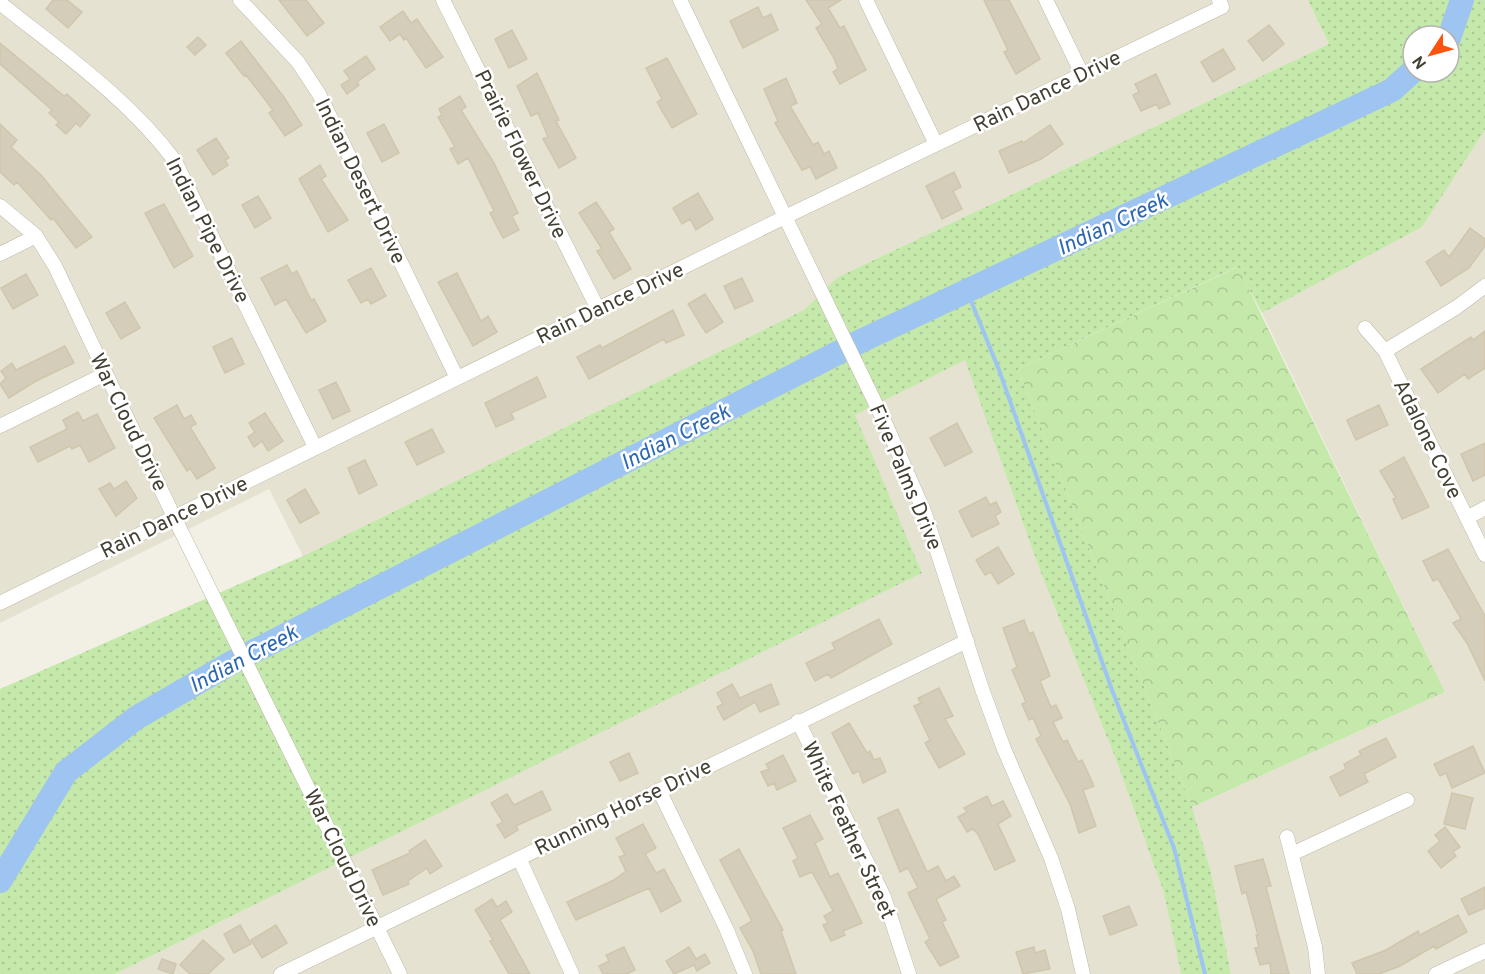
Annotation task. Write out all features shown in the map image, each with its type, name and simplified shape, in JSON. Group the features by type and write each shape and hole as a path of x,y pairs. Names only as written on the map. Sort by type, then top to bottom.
{"street":[{"name":"Indian Desert Drive","path":"240,0 298,62 319,94 457,378"},
{"name":"Prairie Flower Drive","path":"443,0 598,309"},
{"name":"Five Palms Drive","path":"680,0 871,394 924,511 1004,749 1051,858 1068,909 1083,974"},
{"path":"866,0 936,144"},
{"path":"1046,0 1082,74"},
{"name":"Indian Pipe Drive","path":"0,3 117,98 157,137 175,161 315,447"},
{"name":"Rain Dance Drive","path":"0,603 785,217 1082,74 1220,3"},
{"name":"War Cloud Drive","path":"0,206 36,236 55,266 174,516 400,974"},
{"path":"0,254 36,236"},
{"path":"1385,351 1457,307 1485,286"},
{"name":"Adalone Cove","path":"1365,328 1385,351 1485,555"},
{"path":"0,426 105,374"},
{"path":"1467,518 1485,508"},
{"name":"Running Horse Drive","path":"281,974 966,641"},
{"name":"White Feather Street","path":"798,721 884,897 909,974"},
{"path":"659,790 726,928 745,974"},
{"path":"1292,854 1407,800"},
{"path":"1287,837 1315,947 1318,974"},
{"path":"519,858 572,974"},
{"path":"1436,974 1485,951"}],"shaded area":[{"name":"Indian Creek","path":"0,0 1308,0 1329,44 838,277 966,360 1041,573 1115,757 1164,893 1181,974 115,974 922,573 804,310 303,556 269,489 0,623"},
{"path":"1485,130 1485,974 1231,974 1211,872 1192,807 1445,692 1262,313 1422,227"}],"green space":[{"path":"1308,0 1485,0 1485,130 1422,227 1262,313 1237,267 1018,369 1192,807 1211,872 1231,974 1181,974 1164,893 1115,757 1041,573 965,360 855,415 922,573 115,974 0,974 0,689 303,556 804,310 838,277 1329,44"},
{"path":"1238,267 1445,692 1192,807 1018,369"}],"building":[{"path":"53,0 67,0 82,12 68,28 46,9"},
{"path":"279,0 306,0 324,23 307,36"},
{"path":"806,0 841,0 828,8 840,28 844,26 866,70 840,84 833,72 838,69 834,58 816,28 822,24"},
{"path":"984,0 1009,0 1040,59 1016,74 1004,52 1008,50"},
{"path":"758,7 763,18 771,14 778,30 743,48 730,21"},
{"path":"403,11 411,23 417,19 443,57 426,68 406,38 404,40 400,34 390,41 380,27"},
{"path":"1269,25 1284,44 1263,61 1248,41"},
{"path":"512,30 527,59 509,68 495,39"},
{"path":"198,37 206,45 195,55 187,47"},
{"path":"241,41 302,125 285,136 269,113 273,110 226,53"},
{"path":"0,43 64,96 67,94 90,115 80,127 76,123 66,134 56,125 59,122 49,113 52,110 0,64"},
{"path":"1223,49 1235,69 1213,82 1201,62"},
{"path":"366,56 375,69 357,82 359,85 347,94 341,85 350,79 344,71"},
{"path":"667,58 697,114 672,128 657,102 662,99 646,68"},
{"path":"537,73 559,120 556,121 576,158 559,168 543,139 548,137 538,113 531,116 517,86"},
{"path":"1156,74 1170,104 1159,109 1157,104 1141,111 1133,95 1139,92 1135,84"},
{"path":"786,78 797,103 790,106 813,145 818,142 824,154 829,151 837,168 816,179 810,167 802,170 775,123 778,121 764,89"},
{"path":"460,96 466,107 461,110 494,163 518,213 512,216 519,230 503,238 490,213 494,211 468,158 458,164 450,149 455,147 438,117 442,115 439,109"},
{"path":"0,124 17,140 11,147 41,175 92,237 76,248 53,218 51,220 17,182 14,185 0,172"},
{"path":"384,124 399,153 382,162 367,133"},
{"path":"1050,125 1063,144 1041,159 1009,173 999,151 1022,141 1023,143"},
{"path":"216,138 229,158 225,160 228,165 213,175 197,150"},
{"path":"320,165 326,176 321,179 348,220 328,232 299,179"},
{"path":"954,172 961,187 953,191 962,209 942,219 926,186"},
{"path":"698,193 713,219 696,230 690,219 682,224 673,208"},
{"path":"258,196 271,218 255,228 242,205"},
{"path":"596,202 614,229 609,232 631,269 614,279 597,251 602,249 579,213"},
{"path":"164,204 193,256 174,268 145,213"},
{"path":"1470,228 1485,239 1485,246 1469,268 1441,286 1426,262 1444,250 1449,257"},
{"path":"287,265 292,274 297,271 311,300 314,299 326,321 306,333 286,299 275,305 261,278"},
{"path":"371,268 386,296 371,304 368,299 361,303 348,280"},
{"path":"457,273 481,321 488,316 497,332 473,346 438,282"},
{"path":"26,274 38,295 13,309 1,288"},
{"path":"742,278 753,301 735,309 724,286"},
{"path":"705,294 723,322 706,333 688,304"},
{"path":"125,302 140,328 121,339 106,313"},
{"path":"673,310 684,335 666,343 664,339 589,379 577,357 600,345 602,348"},
{"path":"1485,331 1485,368 1468,379 1465,374 1438,393 1421,369 1471,337 1473,340"},
{"path":"232,338 244,364 225,373 213,347"},
{"path":"65,346 74,363 36,381 9,398 0,384 6,378 1,371 12,363 16,370"},
{"path":"537,377 546,397 511,413 514,419 496,427 485,403"},
{"path":"336,382 350,411 333,419 319,390"},
{"path":"177,405 184,419 191,415 196,424 190,427 215,468 197,479 190,468 187,471 154,418"},
{"path":"1379,405 1388,425 1356,440 1347,420"},
{"path":"78,412 83,421 97,414 115,448 89,462 80,445 72,449 70,446 38,462 30,447 67,429 63,420"},
{"path":"265,413 283,441 268,451 262,441 254,447 248,437 255,432 249,423"},
{"path":"957,423 972,452 945,466 930,438"},
{"path":"432,429 444,452 417,465 405,442"},
{"path":"1485,443 1485,475 1473,481 1461,454"},
{"path":"1404,457 1429,507 1402,519 1393,499 1396,498 1380,471"},
{"path":"365,460 377,485 359,494 348,468"},
{"path":"126,481 137,498 116,516 99,489 110,483 114,489"},
{"path":"305,489 319,513 300,523 287,500"},
{"path":"986,497 990,505 996,502 1001,512 995,516 999,524 972,537 959,511"},
{"path":"998,547 1014,574 998,584 991,572 985,575 976,560"},
{"path":"1448,549 1485,616 1485,681 1467,643 1453,623 1461,619 1438,579 1433,581 1423,561"},
{"path":"879,619 892,644 831,678 828,674 815,681 806,663 835,649 832,643"},
{"path":"1024,620 1029,634 1033,632 1050,676 1040,681 1051,707 1056,705 1062,718 1053,722 1063,742 1067,740 1078,762 1082,760 1094,786 1083,790 1096,826 1079,833 1070,804 1036,739 1041,736 1033,718 1029,720 1022,704 1026,702 1012,670 1017,667 1003,628"},
{"path":"732,684 740,698 771,684 779,704 760,712 755,702 724,720 717,707 723,704 717,693"},
{"path":"939,688 953,716 945,719 965,754 939,768 925,743 930,740 914,706 921,703 918,698"},
{"path":"849,723 867,753 870,751 874,760 880,758 886,772 863,783 859,771 853,774 832,733"},
{"path":"1386,738 1396,757 1364,774 1368,782 1340,796 1330,777 1346,769 1344,764 1361,755 1359,751"},
{"path":"1473,746 1485,773 1452,788 1446,773 1440,776 1434,764"},
{"path":"629,753 638,773 620,781 610,762"},
{"path":"783,755 796,781 777,790 774,783 768,786 761,772 769,769 766,764"},
{"path":"542,791 551,810 516,826 518,830 505,838 497,825 503,822 491,803 507,794 514,805"},
{"path":"1452,793 1473,798 1465,829 1444,824"},
{"path":"987,796 992,806 1003,801 1011,816 998,824 1015,861 995,870 978,834 973,829 967,832 958,817 967,812 964,808"},
{"path":"898,809 927,872 938,866 946,881 954,876 960,886 936,899 946,920 942,922 959,957 940,966 925,942 930,939 908,893 918,888 908,868 900,872 878,818"},
{"path":"810,815 823,839 815,843 830,877 838,873 862,923 843,931 845,935 831,941 823,925 828,923 824,916 833,911 812,872 800,877 793,861 798,858 783,828"},
{"path":"643,824 656,848 645,854 656,873 664,869 681,901 661,912 649,888 576,920 567,902 614,880 626,871 619,857 625,855 616,838"},
{"path":"1445,827 1460,847 1453,852 1456,856 1441,868 1428,851 1440,841 1435,835"},
{"path":"425,840 442,866 430,874 427,868 408,881 409,884 383,895 372,870 410,853 409,851"},
{"path":"739,849 783,930 781,931 796,974 761,974 753,951 740,928 752,921 720,860"},
{"path":"1263,859 1271,886 1266,887 1289,974 1271,974 1270,963 1260,965 1255,948 1259,947 1256,935 1258,935 1246,892 1242,894 1235,866"},
{"path":"1485,887 1485,908 1469,915 1461,899"},
{"path":"492,899 497,907 506,901 512,912 500,920 530,974 509,974 490,941 493,940 475,910"},
{"path":"1129,906 1137,925 1110,935 1103,916"},
{"path":"1458,915 1467,932 1436,949 1434,946 1400,966 1379,974 1357,974 1352,963 1386,950 1418,931 1420,935"},
{"path":"240,925 251,944 234,953 224,934"},
{"path":"276,925 287,943 262,958 251,940"},
{"path":"203,940 224,959 208,974 190,974 180,965"},
{"path":"624,947 635,970 627,974 603,974 599,966 609,961 606,955"},
{"path":"689,947 696,959 705,954 710,963 697,971 694,965 674,974 666,961"},
{"path":"1034,947 1035,953 1045,950 1050,969 1023,974 1016,952"},
{"path":"162,959 176,964 173,974 158,969"}],"waterway":[{"name":"Indian Creek","path":"1454,24 1462,0"},
{"name":"Indian Creek","path":"0,881 66,772 136,718 231,663 863,340 1392,90 1401,82"},
{"path":"967,291 999,370 1112,690 1174,848 1205,974"}]}
